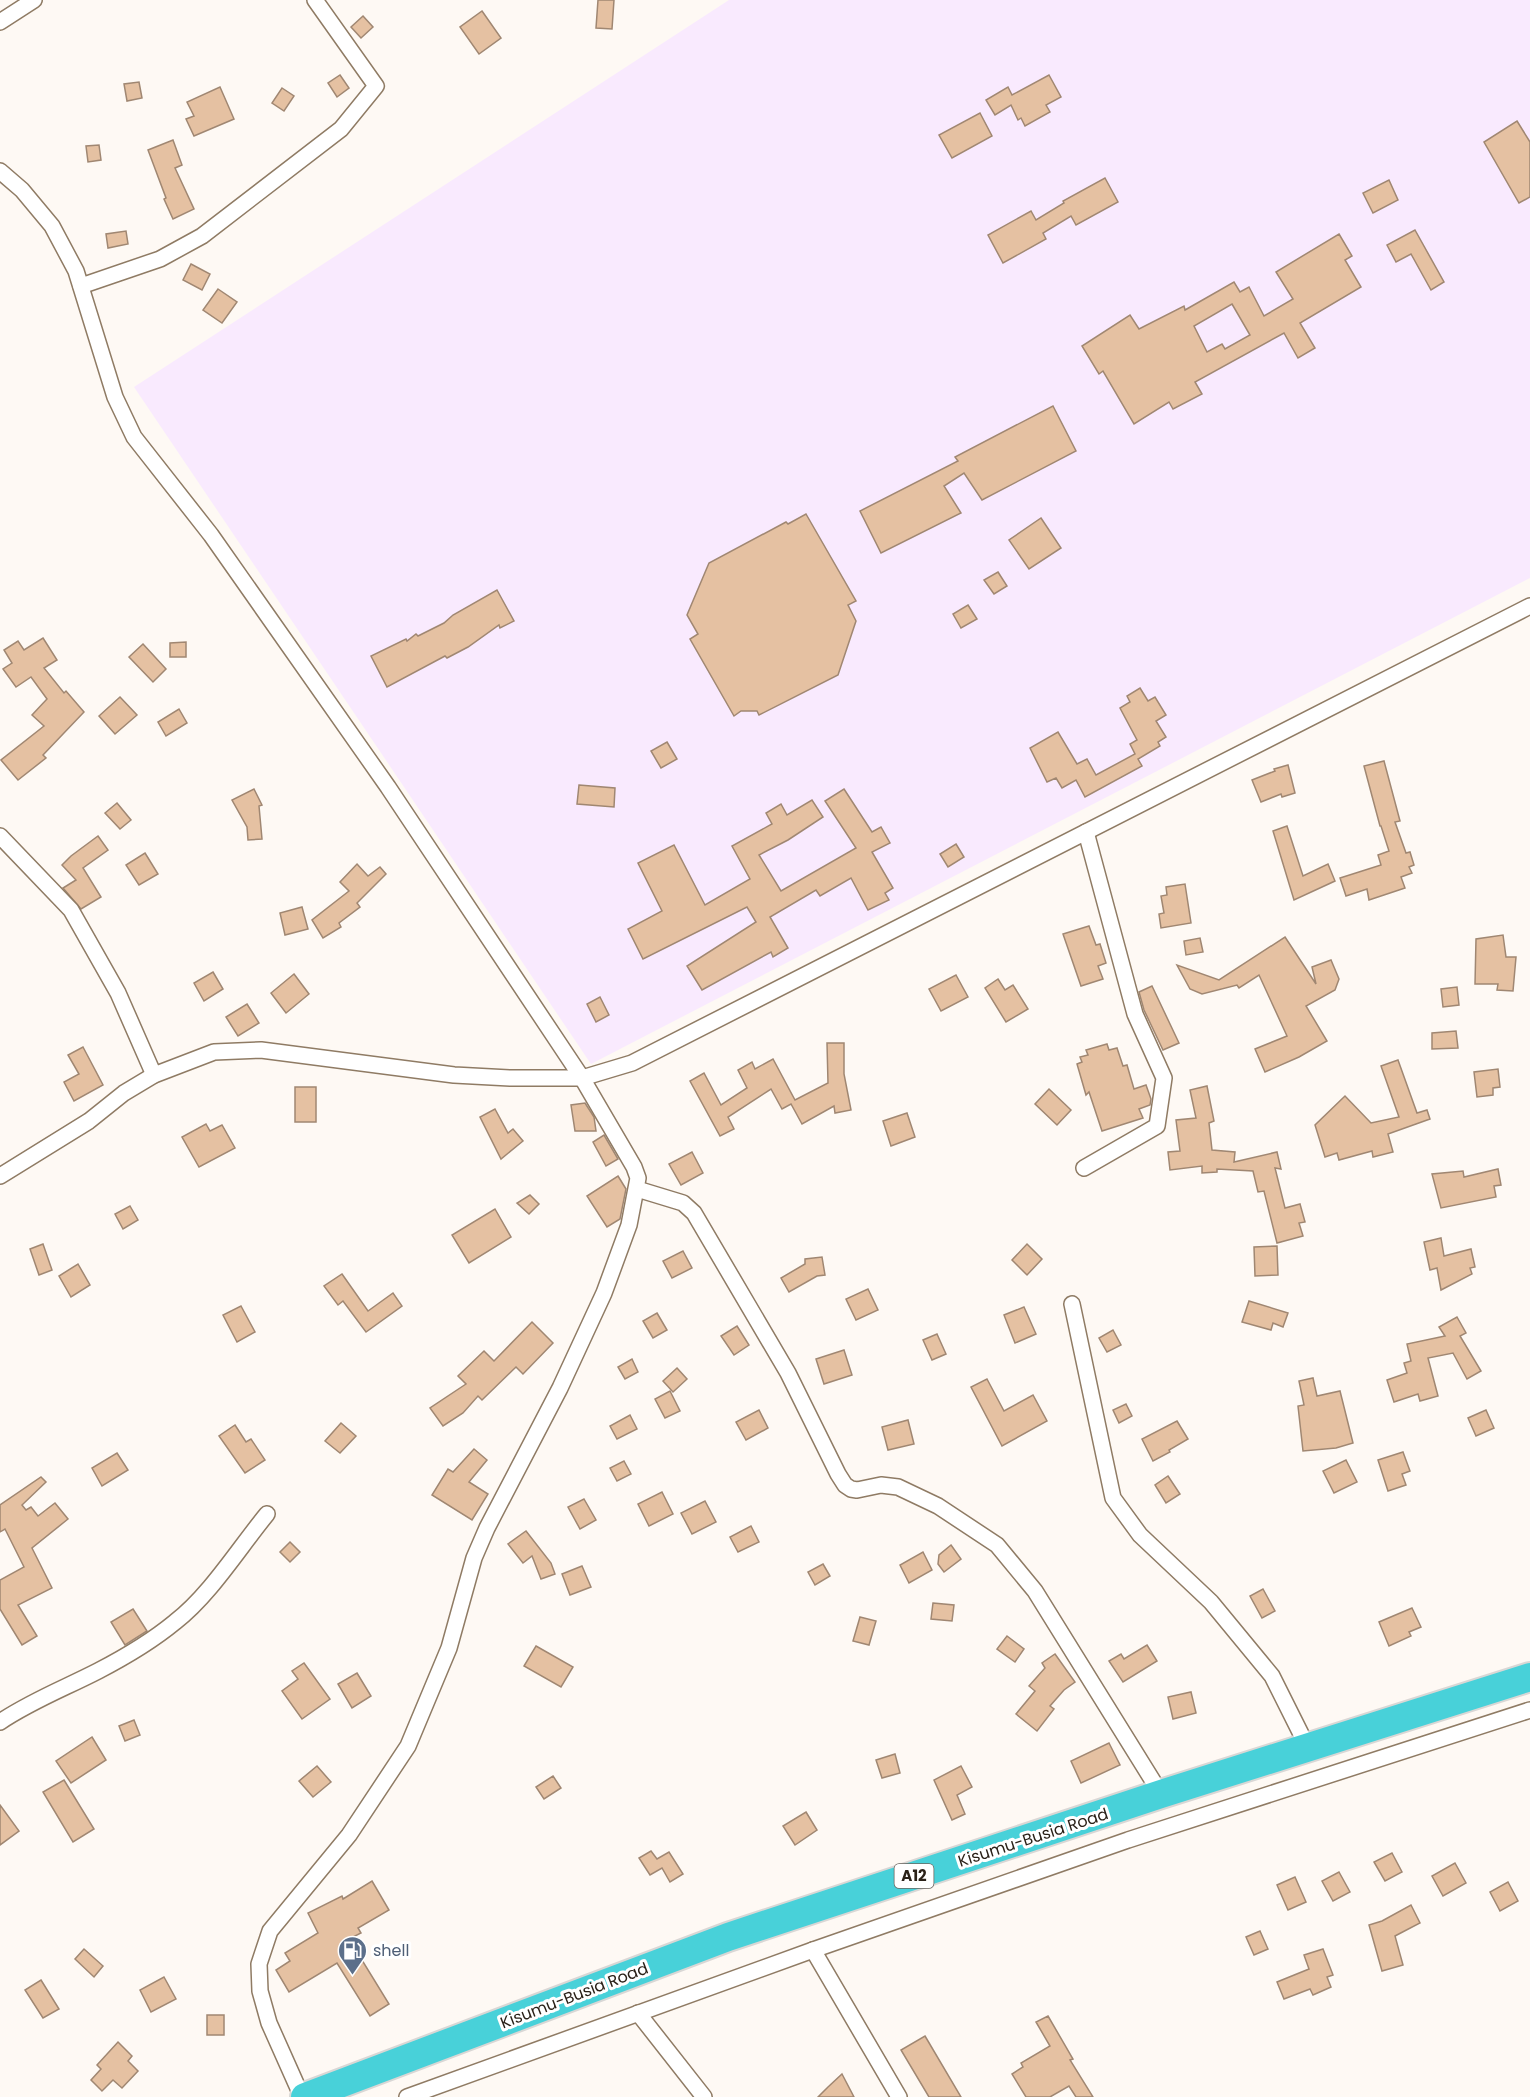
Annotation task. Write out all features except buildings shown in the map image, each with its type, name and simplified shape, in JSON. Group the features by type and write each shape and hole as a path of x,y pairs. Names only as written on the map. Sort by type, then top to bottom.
{"highway":[{"name":"Kisumu-Busia Road","path":"303,2097 728,1937 1161,1794 1530,1677"}],"street":[{"path":"0,22 34,0"},
{"path":"81,286 160,259 202,236 341,129 376,87 315,0"},
{"path":"0,171 22,190 52,226 76,271 115,397 134,437 211,535 388,787 582,1078 634,1167 638,1178 629,1225 604,1293 560,1388 487,1528 474,1558 450,1648 408,1746 349,1835 270,1931 259,1964 260,1991 269,2023 303,2097"},
{"path":"0,1176 89,1121 124,1093 154,1075 214,1052 261,1050 454,1075 510,1078 582,1078 632,1063 1530,606"},
{"path":"1084,1168 1157,1126 1164,1078 1135,1014 1086,832"},
{"path":"0,836 70,910 118,993 154,1075"},
{"path":"637,1189 683,1203 694,1213 788,1373 845,1485 857,1490 881,1485 898,1487 938,1506 997,1545 1035,1591 1161,1794"},
{"path":"1072,1304 1113,1498 1140,1535 1211,1602 1272,1676 1308,1748"},
{"path":"0,1722 16,1711 99,1670 177,1621 202,1597 267,1514"},
{"path":"407,2097 813,1950 1128,1840 1530,1710"},
{"path":"813,1950 899,2097"},
{"path":"638,2013 704,2097"}],"shaded area":[{"path":"729,0 1530,0 1530,578 591,1064 134,387"}],"place":[{"name":"shell","path":"352,1976"}]}
